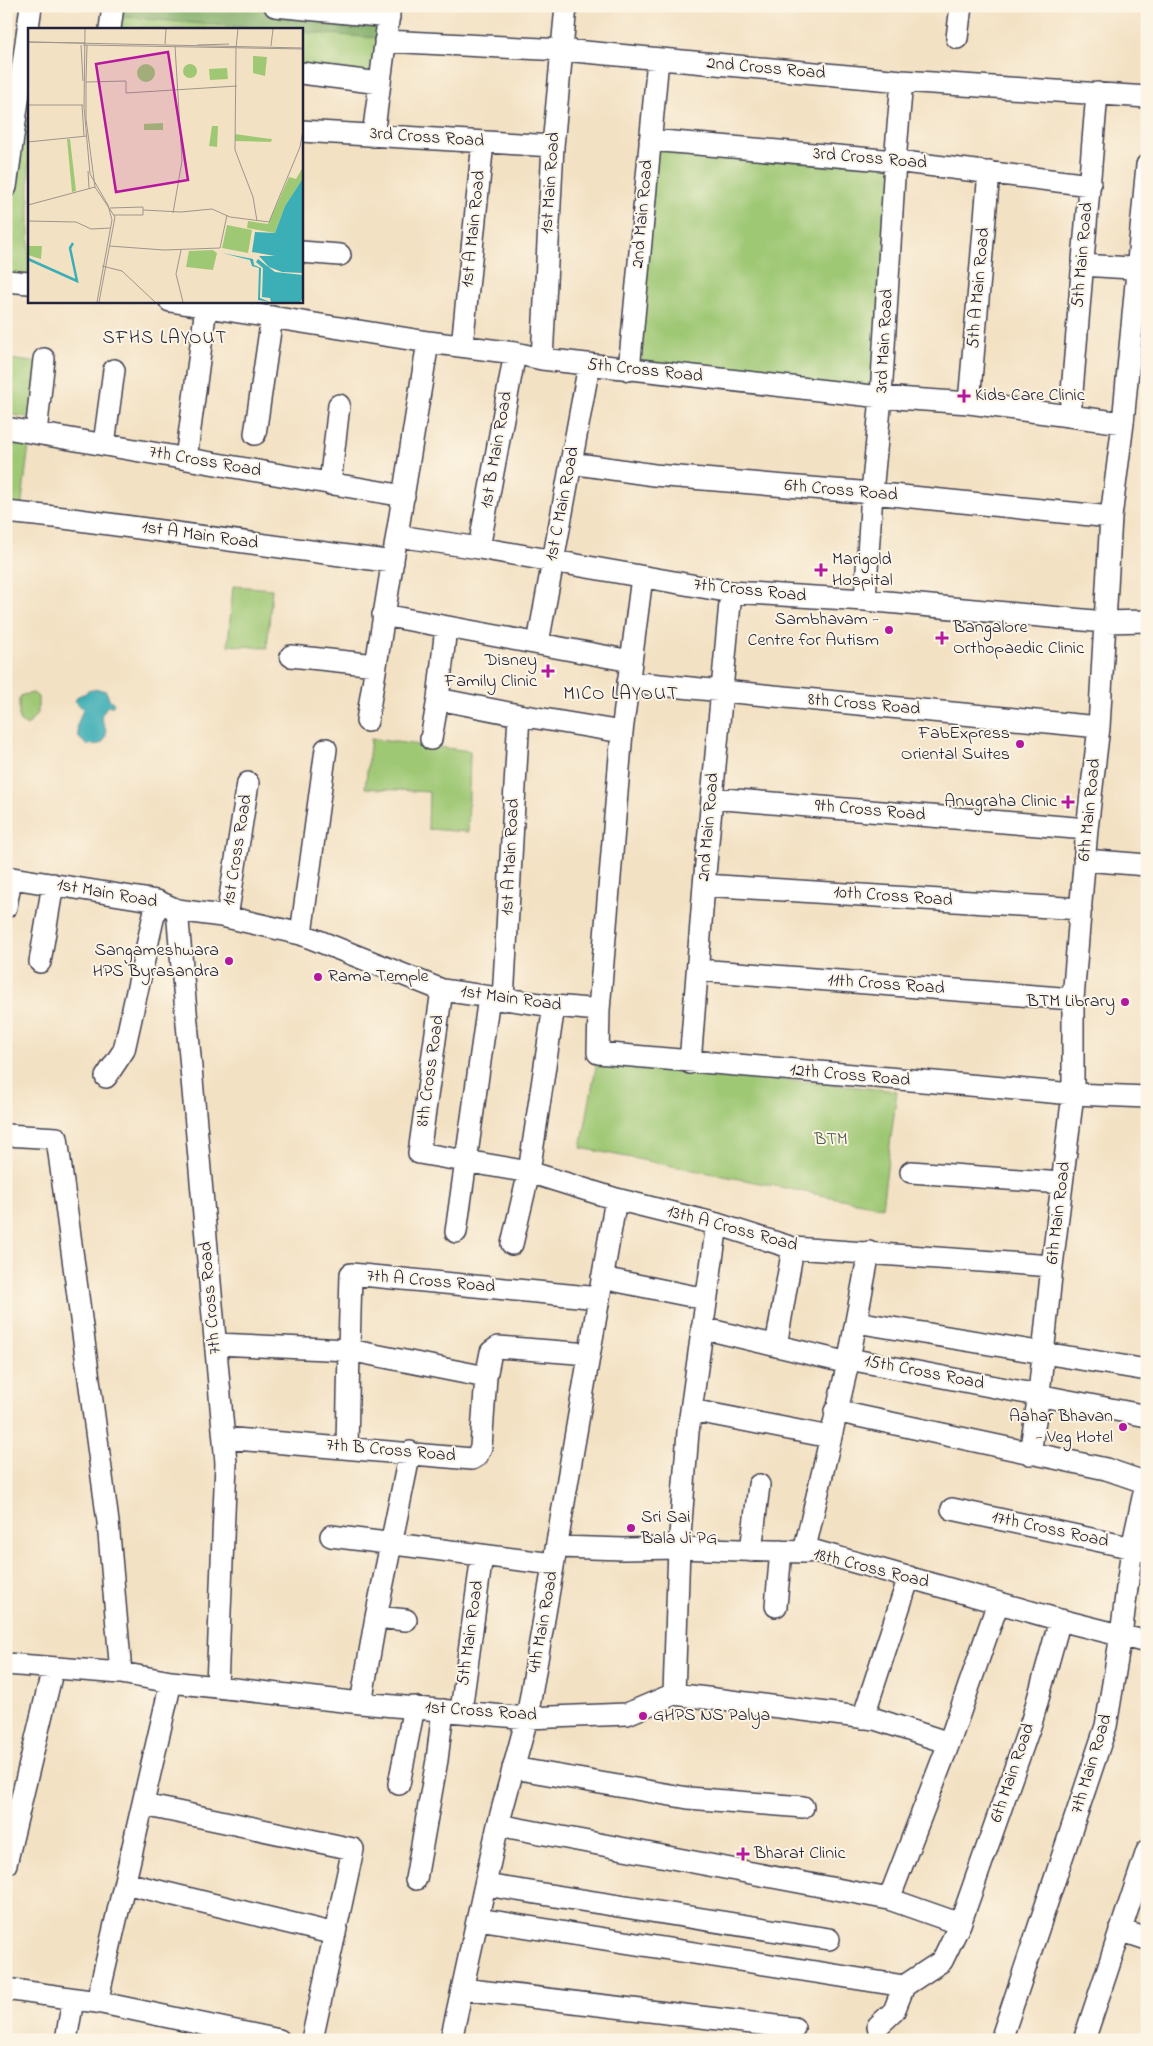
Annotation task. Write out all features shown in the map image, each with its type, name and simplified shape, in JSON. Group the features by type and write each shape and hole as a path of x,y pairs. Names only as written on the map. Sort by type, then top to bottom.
{"street":[{"path":"6,188 31,6"},
{"path":"110,28 113,6"},
{"path":"275,6 389,12 373,136"},
{"name":"1st Main Road","path":"542,359 553,146 566,6"},
{"path":"958,38 961,6"},
{"name":"2nd Cross Road","path":"385,41 562,50 902,81 1147,97"},
{"name":"2nd Main Road","path":"629,370 658,59"},
{"path":"302,73 380,83"},
{"name":"3rd Main Road","path":"865,600 881,397 895,160 902,81"},
{"name":"5th Main Road","path":"1070,416 1097,93"},
{"name":"3rd Cross Road","path":"302,131 553,146"},
{"name":"3rd Cross Road","path":"650,140 895,160 1090,184"},
{"name":"1st A Main Road","path":"462,346 483,142"},
{"name":"6th Main Road","path":"1030,1454 1039,1394 1073,1094 1073,999 1084,860 1099,727 1111,517 1142,268 1147,165"},
{"name":"5th A Main Road","path":"969,403 989,172"},
{"path":"302,252 340,255"},
{"path":"1082,265 1142,268"},
{"path":"6,286 7,281 28,283"},
{"name":"5th Cross Road","path":"176,302 428,342 515,353 542,359 881,397 969,403 1123,423"},
{"path":"186,459 206,307"},
{"path":"255,434 272,317"},
{"path":"367,721 428,342"},
{"name":"1st B Main Road","path":"479,548 515,353"},
{"path":"36,433 44,359"},
{"name":"1st C Main Road","path":"538,643 589,365"},
{"path":"104,444 114,370"},
{"path":"330,484 339,405"},
{"name":"7th Cross Road","path":"6,428 404,496"},
{"name":"6th Cross Road","path":"571,463 654,475 872,493 1111,517"},
{"name":"1st A Main Road","path":"6,512 393,562"},
{"name":"7th Cross Road","path":"398,536 479,548 731,592 865,600 1105,622 1143,623"},
{"path":"599,1010 622,732 642,577"},
{"name":"2nd Main Road","path":"690,1062 731,592"},
{"path":"383,615 631,661"},
{"path":"430,739 438,699 446,627"},
{"path":"291,656 376,665"},
{"name":"8th Cross Road","path":"628,682 1099,727"},
{"path":"438,699 622,732"},
{"name":"1st A Main Road","path":"456,1232 496,998 519,715"},
{"path":"301,934 326,749"},
{"name":"1st Cross Road","path":"227,917 248,783"},
{"name":"9th Cross Road","path":"712,798 1087,829"},
{"path":"1084,860 1147,865"},
{"path":"6,907 9,877"},
{"name":"1st Main Road","path":"9,877 157,901 177,910 227,917 301,934 442,990 554,1006 599,1010"},
{"path":"40,962 53,884"},
{"name":"10th Cross Road","path":"704,885 1081,909"},
{"path":"106,1077 124,1050 157,901"},
{"name":"7th Cross Road","path":"177,910 226,1463 217,1686"},
{"name":"11th Cross Road","path":"698,970 1073,999"},
{"name":"8th Cross Road","path":"419,1153 442,990"},
{"path":"512,1244 529,1172 554,1006"},
{"name":"12th Cross Road","path":"599,1010 598,1053 1073,1094 1147,1097"},
{"path":"6,1136 57,1138 108,1522 121,1674"},
{"name":"13th A Cross Road","path":"419,1153 529,1172 616,1199 717,1224 794,1248 1052,1266"},
{"path":"911,1172 1062,1183"},
{"name":"4th Main Road","path":"451,2040 498,1825 527,1718 616,1199"},
{"path":"717,1224 691,1410 679,1548 674,1694 875,1719 949,1743"},
{"path":"776,1346 794,1248"},
{"path":"804,1552 835,1411 849,1359 869,1252"},
{"name":"7th A Cross Road","path":"349,1350 351,1274 601,1288"},
{"path":"601,1288 706,1299"},
{"path":"856,1322 1147,1370"},
{"name":"15th Cross Road","path":"702,1328 840,1361 849,1359 1147,1416"},
{"path":"216,1344 349,1350 486,1377 491,1352 498,1347 590,1354"},
{"path":"347,1447 349,1350"},
{"name":"7th B Cross Road","path":"224,1438 472,1458 477,1456 481,1447 486,1377"},
{"path":"691,1410 830,1437"},
{"path":"835,1411 1106,1469 1146,1483"},
{"path":"361,1703 376,1617 410,1452"},
{"name":"7th Main Road","path":"1001,2040 1106,1726 1121,1635 1139,1549 1147,1479"},
{"path":"751,1550 759,1484"},
{"name":"17th Cross Road","path":"952,1509 1139,1549"},
{"name":"18th Cross Road","path":"331,1536 482,1555 556,1555 679,1548 815,1551 1060,1620 1147,1642"},
{"path":"776,1606 781,1551"},
{"name":"5th Main Road","path":"416,1879 437,1760 452,1710 482,1555"},
{"path":"863,1718 909,1577"},
{"path":"889,1899 949,1743 998,1603"},
{"path":"376,1617 406,1620"},
{"name":"6th Main Road","path":"904,1986 942,1960 960,1924 1032,1720 1060,1620"},
{"name":"1st Cross Road","path":"6,1664 121,1674 171,1682 361,1703 527,1718 627,1714 674,1694"},
{"path":"6,1864 53,1668"},
{"path":"97,2002 171,1682"},
{"path":"399,1784 414,1707"},
{"path":"513,1768 688,1798 803,1807"},
{"path":"144,1805 353,1849 312,2040"},
{"path":"498,1825 889,1899 960,1924"},
{"path":"1084,2040 1147,1851"},
{"path":"125,1883 335,1934"},
{"path":"485,1885 829,1939"},
{"path":"478,1919 904,1986 894,2011 878,2026"},
{"path":"1120,1930 1147,1939"},
{"path":"6,1989 97,2002 279,2040"},
{"path":"462,1989 794,2028"},
{"path":"66,2040 73,2000"}],"green space":[{"path":"115,6 261,6 385,19 377,75 302,66 302,28 112,28"},
{"path":"125,6 237,6 382,21 379,38 302,32 302,28 253,28 124,17"},
{"path":"20,120 28,121 28,276 6,274 6,222"},
{"path":"650,140 895,161 881,397 629,370"},
{"path":"8,359 41,363 34,418 6,414"},
{"path":"6,442 29,445 21,509 6,507"},
{"path":"233,586 272,589 267,648 228,645"},
{"path":"33,693 38,697 38,713 27,726 19,721 19,698 22,695"},
{"path":"371,739 470,751 468,832 428,829 429,792 365,788"},
{"name":"BTM","path":"597,1061 897,1091 882,1207 581,1148"}],"water":[{"path":"98,689 106,691 109,699 114,703 113,706 107,706 101,716 106,730 106,737 101,744 87,745 79,738 77,726 83,709 75,701 78,696 87,691"}],"place":[{"name":"Kids Care Clinic","path":"964,396"},
{"name":"Marigold Hospital","path":"821,570"},
{"name":"Sambhavam - Centre for Autism","path":"889,630"},
{"name":"Bangalore Orthopaedic Clinic","path":"942,638"},
{"name":"Disney Family Clinic","path":"548,671"},
{"name":"FabExpress Oriental Suites","path":"1020,744"},
{"name":"Anugraha Clinic","path":"1068,802"},
{"name":"Sangameshwara HPS Byrasandra","path":"229,961"},
{"name":"Rama Temple","path":"318,977"},
{"name":"BTM Library","path":"1125,1002"},
{"name":"Aahar Bhavan - Veg Hotel","path":"1123,1427"},
{"name":"Sri Sai Bala Ji PG","path":"631,1528"},
{"name":"GHPS NS Palya","path":"643,1716"},
{"name":"Bharat Clinic","path":"743,1854"}],"district":[{"name":"SFHS LAYOUT","path":"165,338"},
{"name":"MICO LAYOUT","path":"621,694"}]}
